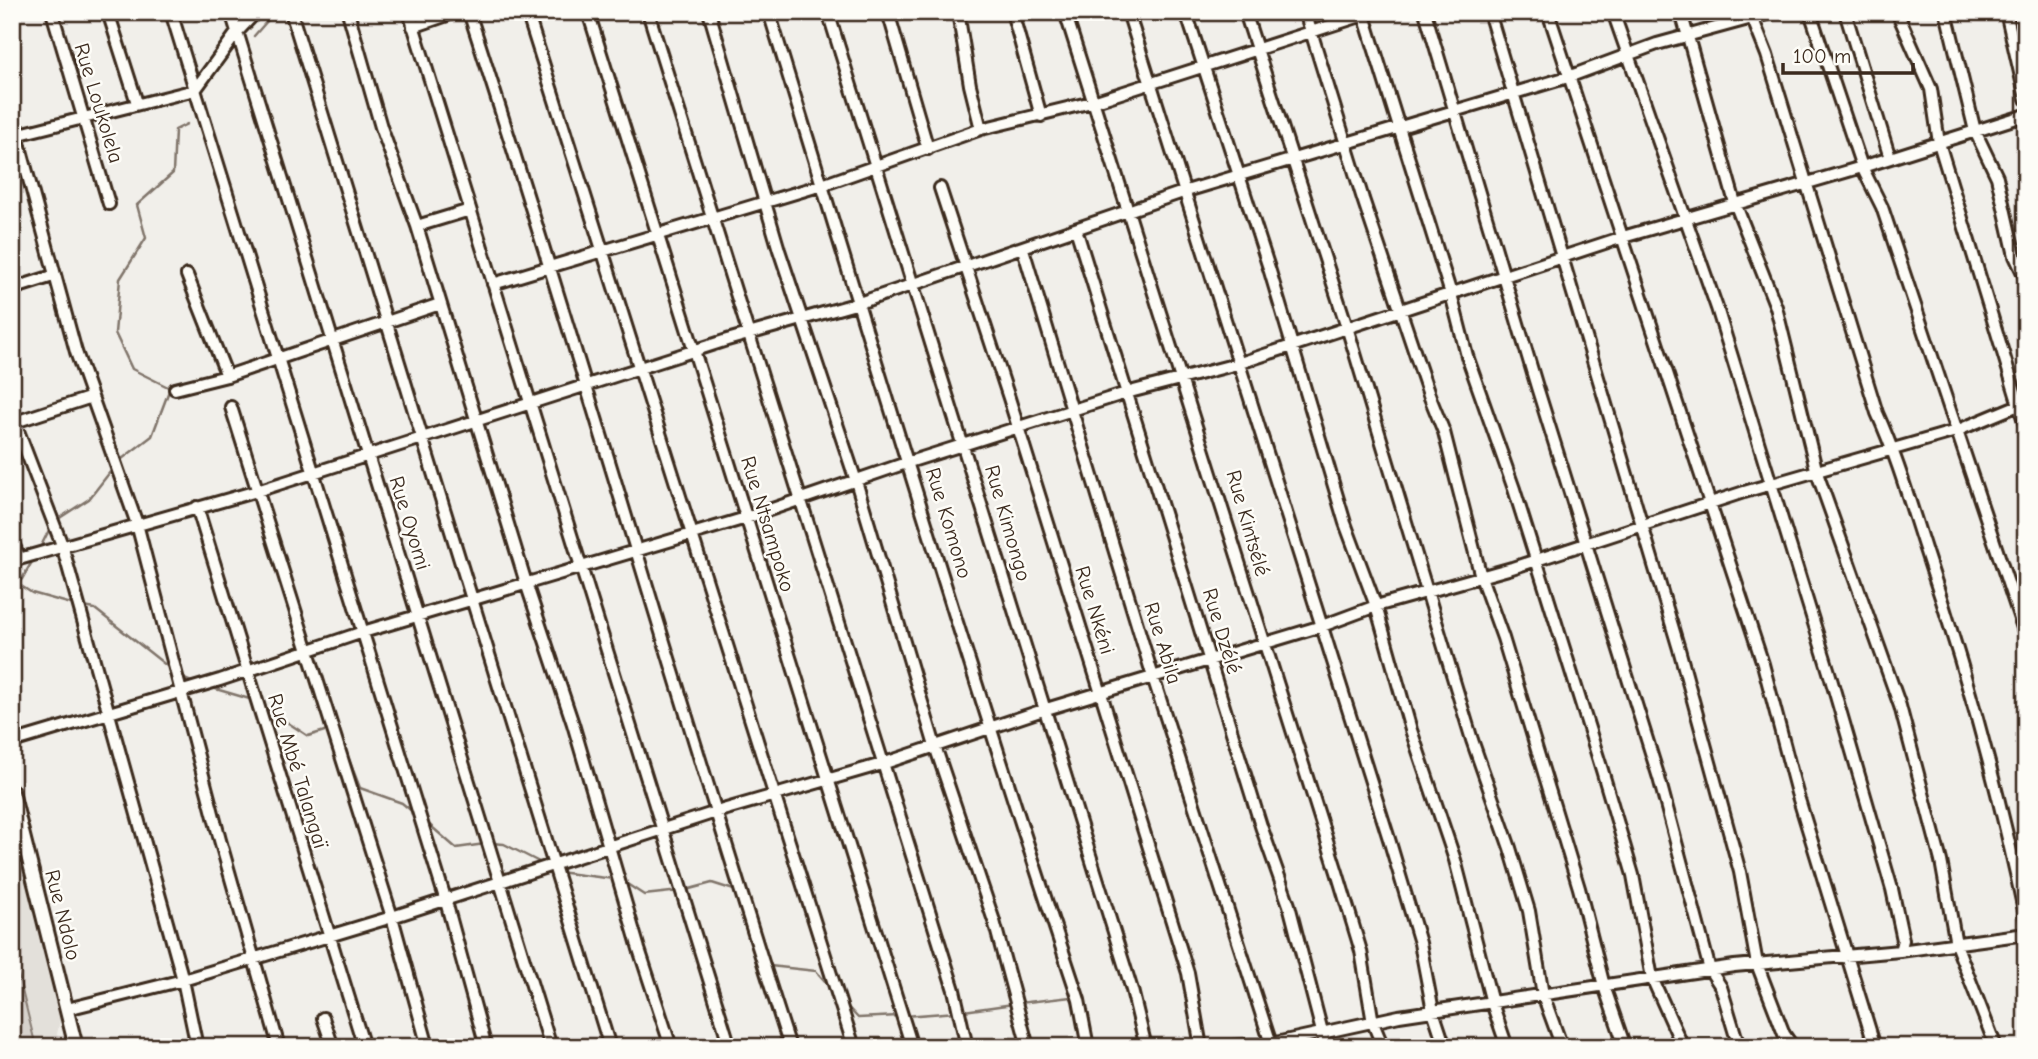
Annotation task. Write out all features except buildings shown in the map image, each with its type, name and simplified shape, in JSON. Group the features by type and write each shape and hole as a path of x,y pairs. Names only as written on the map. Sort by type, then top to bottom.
{"main road":[{"name":"Rue Ndolo","path":"12,793 76,1047"}],"street":[{"name":"Rue Loukolela","path":"52,12 108,204"},
{"path":"108,12 136,103"},
{"path":"171,12 445,898 486,1047"},
{"name":"Rue Oyomi","path":"232,12 551,1047"},
{"path":"15,136 82,116 195,90 237,31 256,12"},
{"path":"291,12 610,1047"},
{"path":"348,12 381,127 418,226 671,1047"},
{"path":"409,12 730,1047"},
{"path":"413,27 456,12"},
{"path":"469,12 551,267 790,1047"},
{"path":"527,12 853,1047"},
{"name":"Rue Ntsampoko","path":"588,12 912,1047"},
{"path":"648,12 954,990 967,1047"},
{"path":"709,12 802,319 856,481 935,746 994,921 1028,1047"},
{"name":"Rue Komono","path":"769,12 909,462 988,728 1079,1000 1088,1047"},
{"name":"Rue Kimongo","path":"828,12 965,445 1043,710 1132,990 1144,1039 1143,1047"},
{"path":"888,12 928,149"},
{"path":"958,12 970,85 981,129"},
{"path":"1012,12 1041,116"},
{"name":"Rue Kintsélé","path":"1065,12 1096,101 1128,211 1361,951 1373,1023 1383,1047"},
{"path":"1128,12 1420,943 1433,1012 1445,1047"},
{"path":"1186,12 1240,178 1345,523 1376,606 1411,730 1455,860 1492,1003 1507,1047"},
{"path":"1245,12 1348,327 1475,751 1529,911 1543,995 1562,1047"},
{"path":"1305,12 1400,311 1444,432 1481,578 1507,650 1579,888 1604,986 1625,1047"},
{"path":"1426,12 1504,278 1659,778 1710,970 1721,987 1739,1047"},
{"path":"1489,12 1641,525 1740,872 1757,964 1784,1034 1793,1047"},
{"path":"1548,12 1763,664 1846,956 1875,1047"},
{"path":"1613,12 1686,219 1771,485 1892,889 1903,940 1899,951"},
{"path":"1681,12 1735,203 1776,307 1817,473 1900,706 1941,861 1956,944 1996,1047"},
{"path":"12,541 16,560 257,492 749,333 859,303 1183,192 1240,178 1398,127 1568,77 1629,52 1751,16 1774,12"},
{"path":"1810,12 1862,167 1878,196 2026,637"},
{"path":"1845,12 1890,158"},
{"path":"1896,12 1931,89 1939,143 2022,403 2026,428"},
{"path":"1946,12 1975,131 1996,172 2015,256 2026,279"},
{"path":"2006,12 2026,99"},
{"path":"493,284 822,185 981,129 1096,101 1367,13 1398,127 1451,294 1467,356 1536,560 1633,874 1652,978 1683,1047"},
{"path":"1751,16 1768,55 1877,413 1894,449 1954,635 2002,804 2026,920"},
{"path":"12,743 181,692 363,632 746,519 909,462 1019,430 1126,393 1237,364 1562,260 1623,237 1862,167 2026,115"},
{"path":"12,117 53,276 137,524 279,1047"},
{"name":"Rue Nkéni","path":"940,188 1019,430 1188,973 1201,1047"},
{"path":"418,226 470,210"},
{"name":"Rue Dzélé","path":"1076,229 1261,826 1289,905 1326,1047"},
{"name":"Rue Abila","path":"1023,249 1153,677 1272,1045"},
{"path":"187,275 227,376"},
{"path":"12,289 53,276"},
{"path":"175,389 227,376 440,304"},
{"path":"92,397 13,420 62,545 183,980 197,1045 180,1047"},
{"path":"67,1009 183,980 392,917 445,898 611,848 664,828 882,764 1043,710 1322,626 1376,606 1481,578 1709,502 1956,431 2022,403"},
{"path":"231,407 392,917 428,1047"},
{"name":"Rue Mbé Talangaï","path":"197,507 364,1047"},
{"path":"1212,1047 1272,1045 1433,1012 1652,978 2026,934"},
{"path":"323,1018 333,1047"}],"shaded area":[{"path":"12,829 61,1016 57,1034 61,1047 12,1047"},
{"path":"15,962 36,1047 12,1047 12,963"}],"waterway":[{"path":"254,36 275,12"},
{"path":"118,462 152,436 170,388 132,369 115,333 120,279 146,238 137,205 173,173 175,130 187,124"},
{"path":"55,521 89,499 114,467"},
{"path":"40,548 51,526"},
{"path":"12,588 22,579 33,560"},
{"path":"18,584 32,593 75,605"},
{"path":"84,607 95,609 172,670"},
{"path":"182,678 196,684"},
{"path":"209,687 253,700"},
{"path":"264,707 308,736 328,730"},
{"path":"338,731 360,788 402,803 414,813"},
{"path":"425,821 456,848 485,844"},
{"path":"492,843 504,844 543,864"},
{"path":"558,872 614,879"},
{"path":"624,882 644,895 680,891"},
{"path":"686,890 712,883 737,891"},
{"path":"770,966 816,971 831,988"},
{"path":"1019,1003 1071,997"},
{"path":"844,1003 858,1018 898,1016"},
{"path":"964,1011 1013,1004"},
{"path":"905,1016 957,1012"}]}
